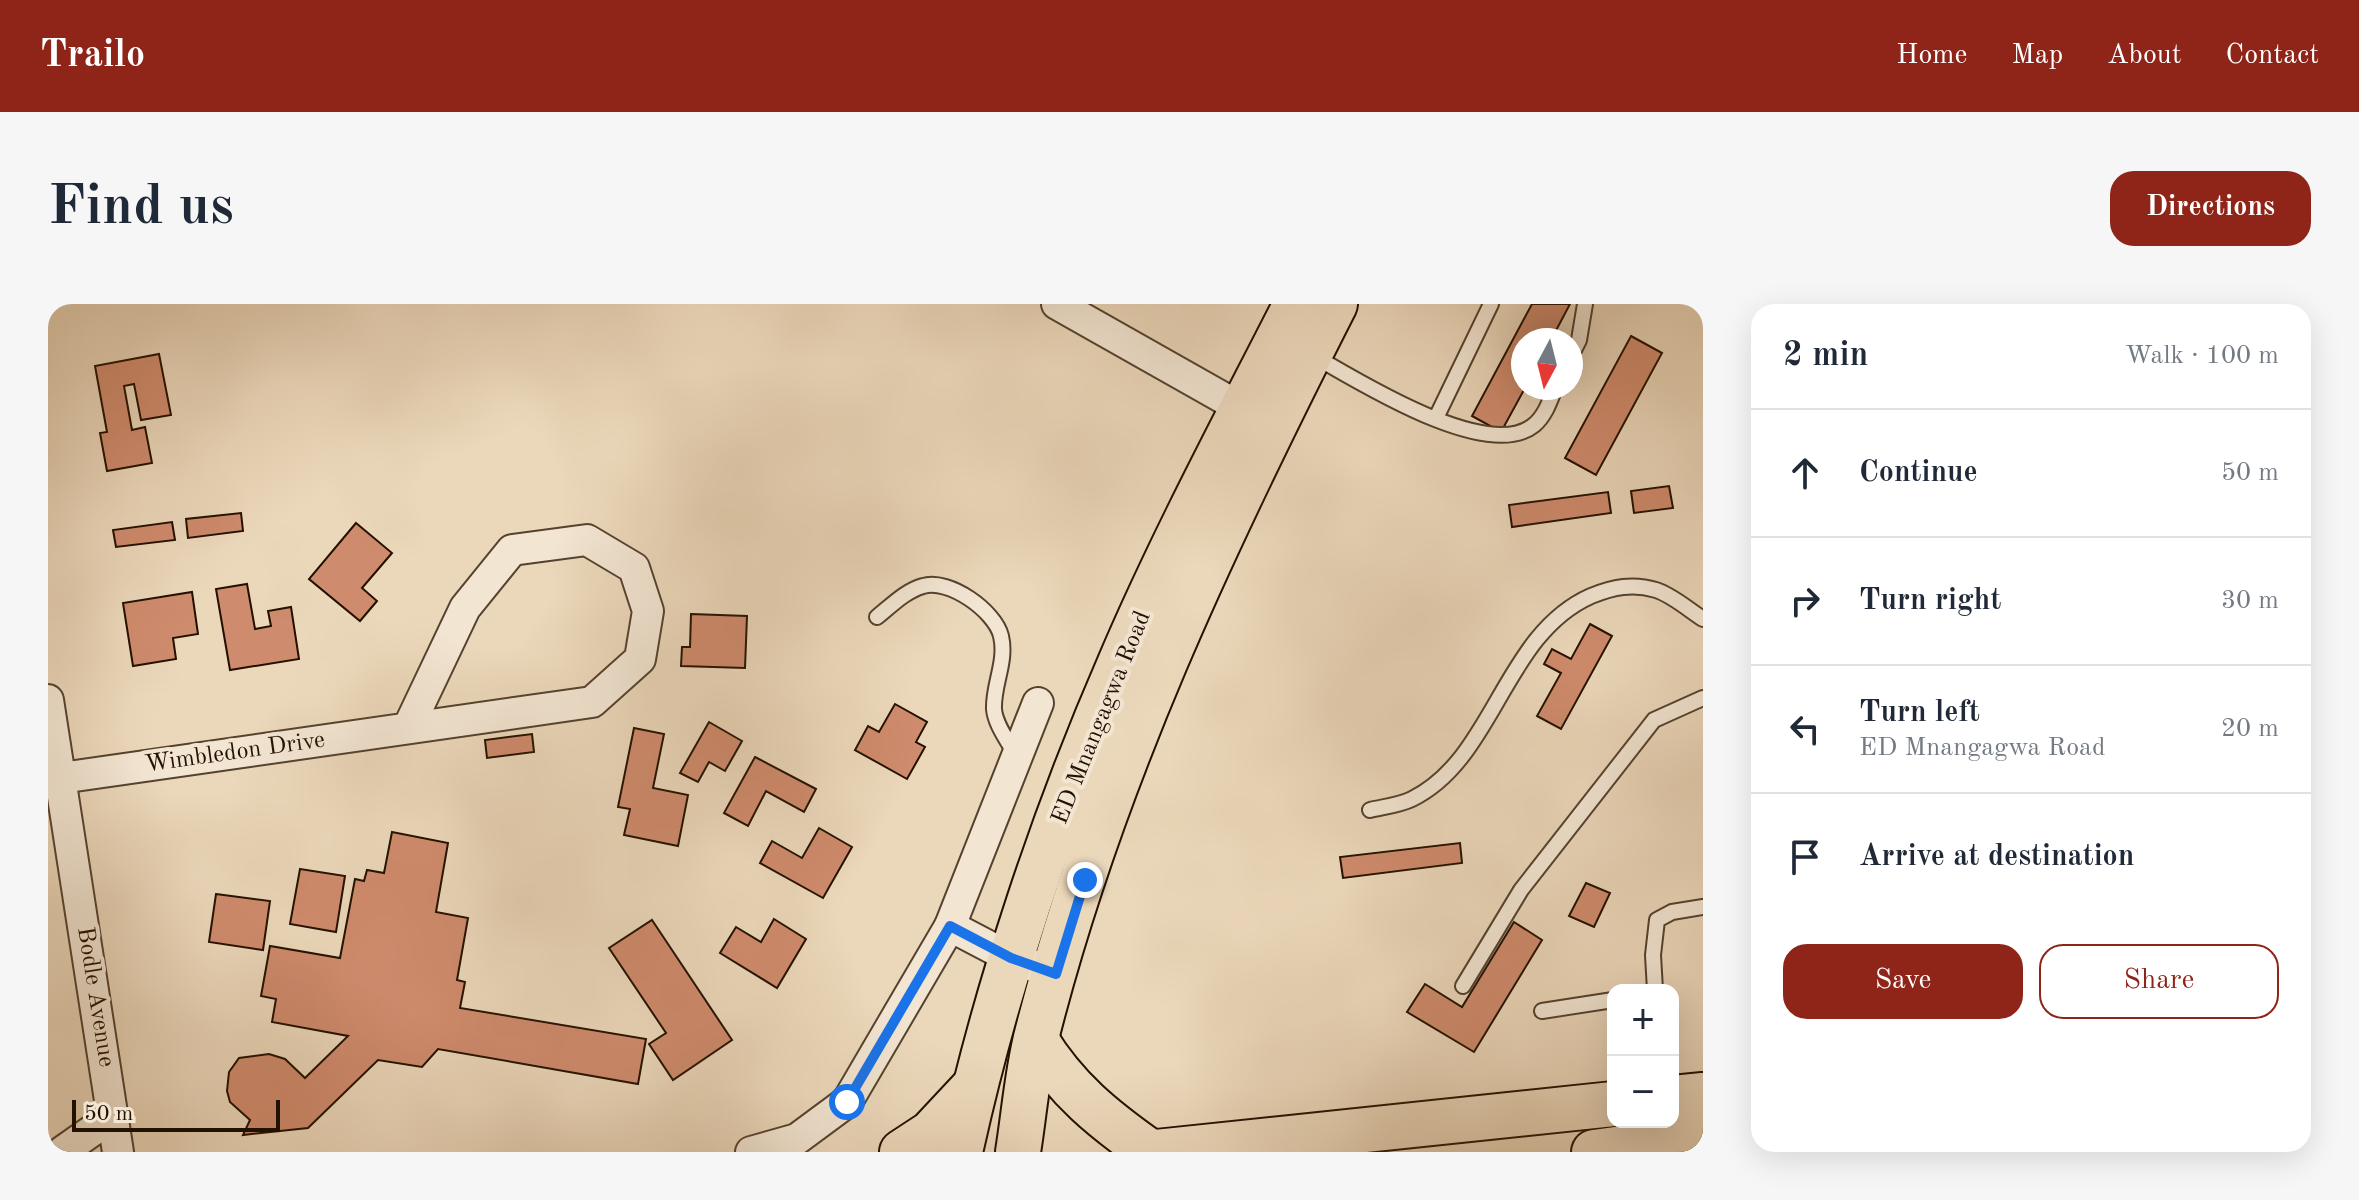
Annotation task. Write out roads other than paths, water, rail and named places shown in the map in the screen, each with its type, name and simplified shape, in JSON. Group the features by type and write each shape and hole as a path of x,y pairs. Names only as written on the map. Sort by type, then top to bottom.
{"main road":[{"name":"ED Mnangagwa Road","path":"1018,1152 1036,1040 1126,752 1193,593 1259,418 1296,304"},
{"name":"ED Mnangagwa Road","path":"960,1152 974,1087 1011,958 1086,744 1121,661 1259,418 1310,353 1335,304"},
{"path":"1036,1040 1073,1092 1150,1152"},
{"path":"902,1152 931,1133 974,1087"},
{"path":"1679,1097 1703,1095"},
{"path":"1156,1152 1607,1105"},
{"path":"1594,1152 1703,1137"}],"street":[{"path":"1057,304 1259,418"},
{"name":"Wimbledon Drive","path":"55,778 592,702 640,659 648,611 634,568 587,540 512,550 465,608 408,728"},
{"name":"Bodle Avenue","path":"48,700 55,778 118,1152"},
{"path":"751,1152 797,1139 847,1102 950,926 1038,703"},
{"path":"950,926 1011,958 1056,974"},
{"path":"62,1152 113,1116"}],"lane":[{"path":"1436,418 1491,304"},
{"path":"1581,328 1585,304"},
{"path":"1310,353 1396,404 1484,435 1518,433 1538,423 1549,400"},
{"path":"877,617 910,591 927,584 946,588 988,615 1000,631 1003,646 994,710 1017,758"},
{"path":"1370,810 1411,800 1439,780 1459,758 1542,629 1568,606 1603,591 1631,584 1659,590 1703,619"},
{"path":"1463,986 1521,890 1654,720 1703,698"},
{"path":"1655,984 1653,942 1657,920 1672,912 1703,907"},
{"path":"1542,1011 1607,1001"}]}
